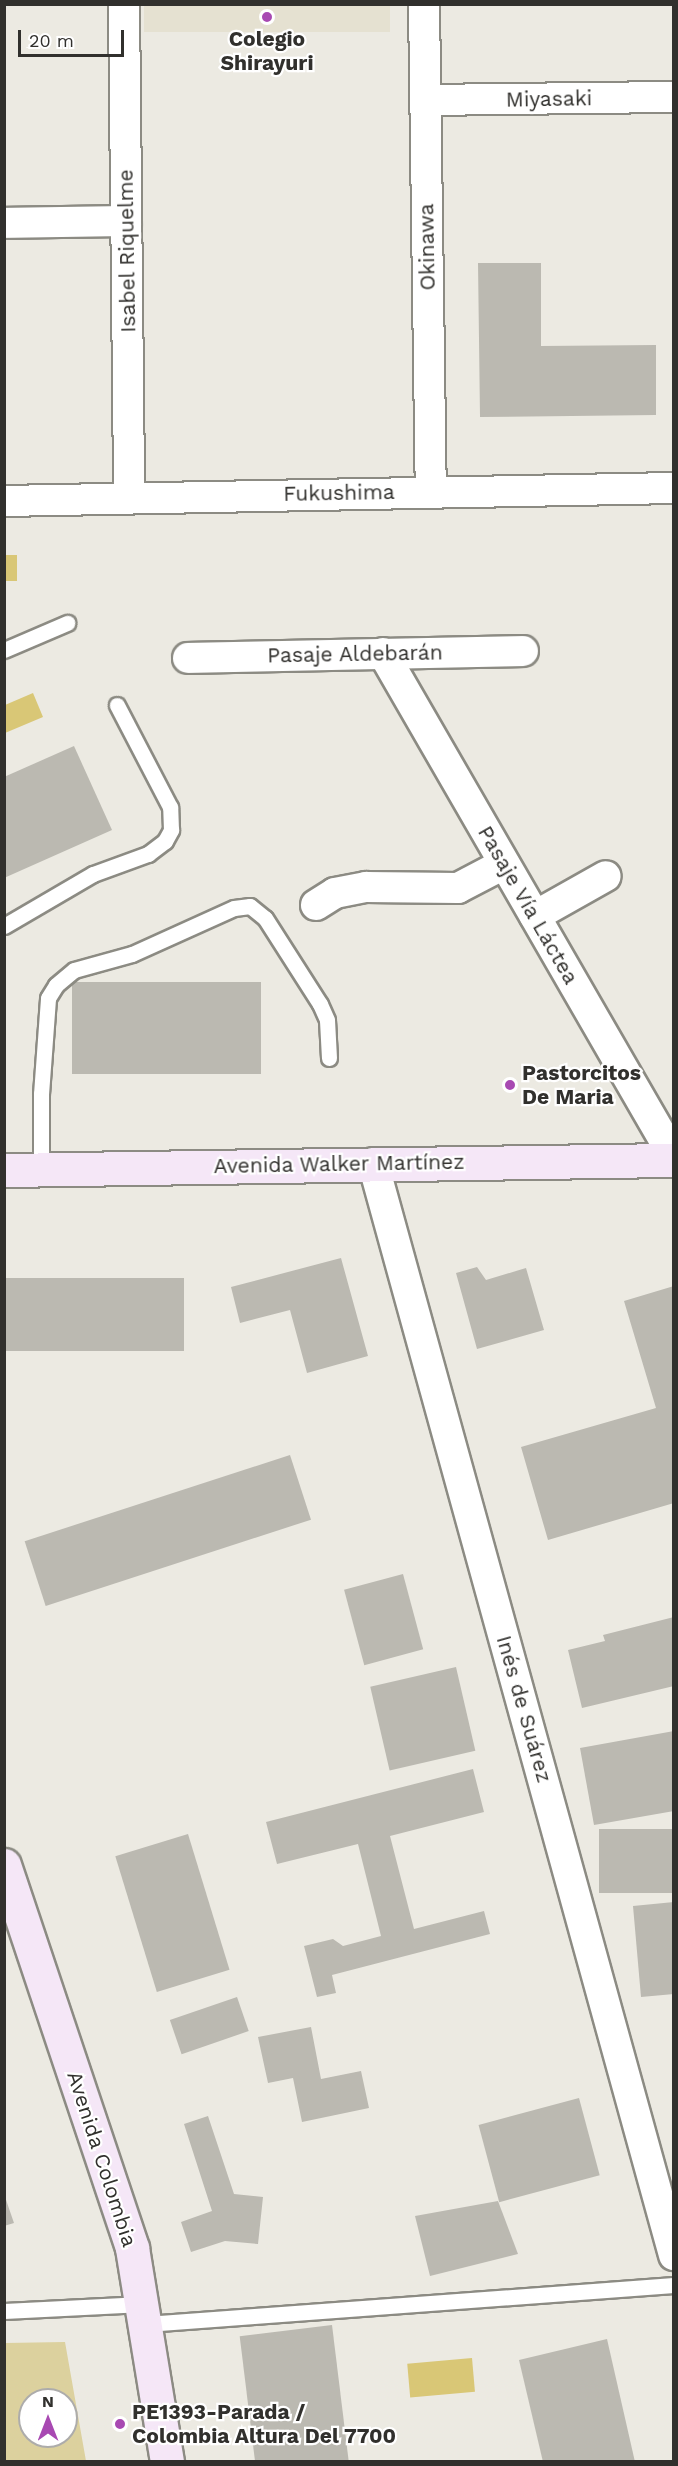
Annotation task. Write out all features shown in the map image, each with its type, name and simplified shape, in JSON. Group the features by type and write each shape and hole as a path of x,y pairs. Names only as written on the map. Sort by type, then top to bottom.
{"main road":[{"name":"Avenida Walker Martínez","path":"4,1170 674,1158"},
{"name":"Avenida Colombia","path":"4,1865 132,2248 145,2314 167,2462"}],"street":[{"name":"Isabel Riquelme","path":"124,4 129,498"},
{"name":"Okinawa","path":"424,4 431,490"},
{"name":"Miyasaki","path":"425,100 674,97"},
{"path":"4,223 126,221"},
{"name":"Fukushima","path":"4,501 431,490 674,488"},
{"name":"Pasaje Aldebarán","path":"188,658 523,651"},
{"name":"Pasaje Vía Láctea","path":"383,654 674,1158"},
{"path":"316,905 335,893 366,887 458,888 504,864"},
{"path":"535,916 606,876"},
{"name":"Inés de Suárez","path":"373,1163 674,2255"}],"lane":[{"path":"4,650 67,623"},
{"path":"4,926 93,874 148,854 165,841 171,830 170,807 117,705"},
{"path":"41,1169 41,1094 48,998 56,985 74,970 132,954 234,908 250,906 259,910 314,995 327,1020 329,1058"},
{"path":"4,2311 145,2314 674,2285"}],"shaded area":[{"name":"Colegio Shirayuri","path":"144,5 390,5 390,32 144,32"},
{"path":"5,555 17,555 17,581 5,581"},
{"path":"33,693 43,717 5,733 5,705"},
{"path":"65,2342 73,2388 18,2388 18,2448 78,2448 78,2416 86,2461 5,2461 5,2343"},
{"path":"472,2358 475,2392 410,2398 407,2364"}],"building":[{"path":"478,263 541,263 541,346 656,345 656,415 480,417"},
{"path":"74,746 112,830 4,878 4,777"},
{"path":"72,982 261,982 261,1074 72,1074"},
{"path":"341,1258 368,1356 307,1373 290,1310 240,1323 231,1287"},
{"path":"477,1267 486,1280 526,1268 544,1330 477,1349 456,1273"},
{"path":"4,1278 184,1278 184,1351 4,1351"},
{"path":"674,1286 674,1503 548,1540 521,1447 656,1408 624,1301"},
{"path":"290,1455 311,1520 46,1606 25,1541"},
{"path":"403,1574 423,1649 364,1665 344,1590"},
{"path":"674,1617 674,1686 582,1708 568,1650 605,1641 603,1635"},
{"path":"456,1667 475,1751 390,1771 370,1687"},
{"path":"674,1731 674,1811 594,1825 580,1748"},
{"path":"473,1769 484,1812 390,1836 414,1929 484,1911 490,1934 332,1975 336,1993 317,1997 304,1946 333,1939 343,1946 381,1936 358,1844 277,1864 266,1822"},
{"path":"599,1829 674,1829 674,1893 599,1893"},
{"path":"188,1834 230,1970 157,1992 115,1856"},
{"path":"674,1902 674,1994 641,1997 633,1906"},
{"path":"237,1997 249,2031 182,2054 170,2020"},
{"path":"311,2027 321,2079 361,2071 369,2108 302,2122 293,2078 268,2083 258,2037"},
{"path":"579,2098 600,2175 499,2202 479,2125"},
{"path":"208,2116 234,2194 263,2197 258,2244 225,2241 191,2252 181,2222 212,2211 184,2124"},
{"path":"4,2194 14,2223 4,2226"},
{"path":"498,2201 518,2254 430,2276 415,2216"},
{"path":"332,2325 349,2462 255,2462 240,2336"},
{"path":"607,2339 635,2462 543,2462 519,2360"}],"place":[{"name":"Colegio Shirayuri","path":"267,17"},
{"name":"Pastorcitos De Maria","path":"510,1085"},
{"name":"PE1393-Parada / Colombia Altura Del 7700","path":"120,2424"}]}
